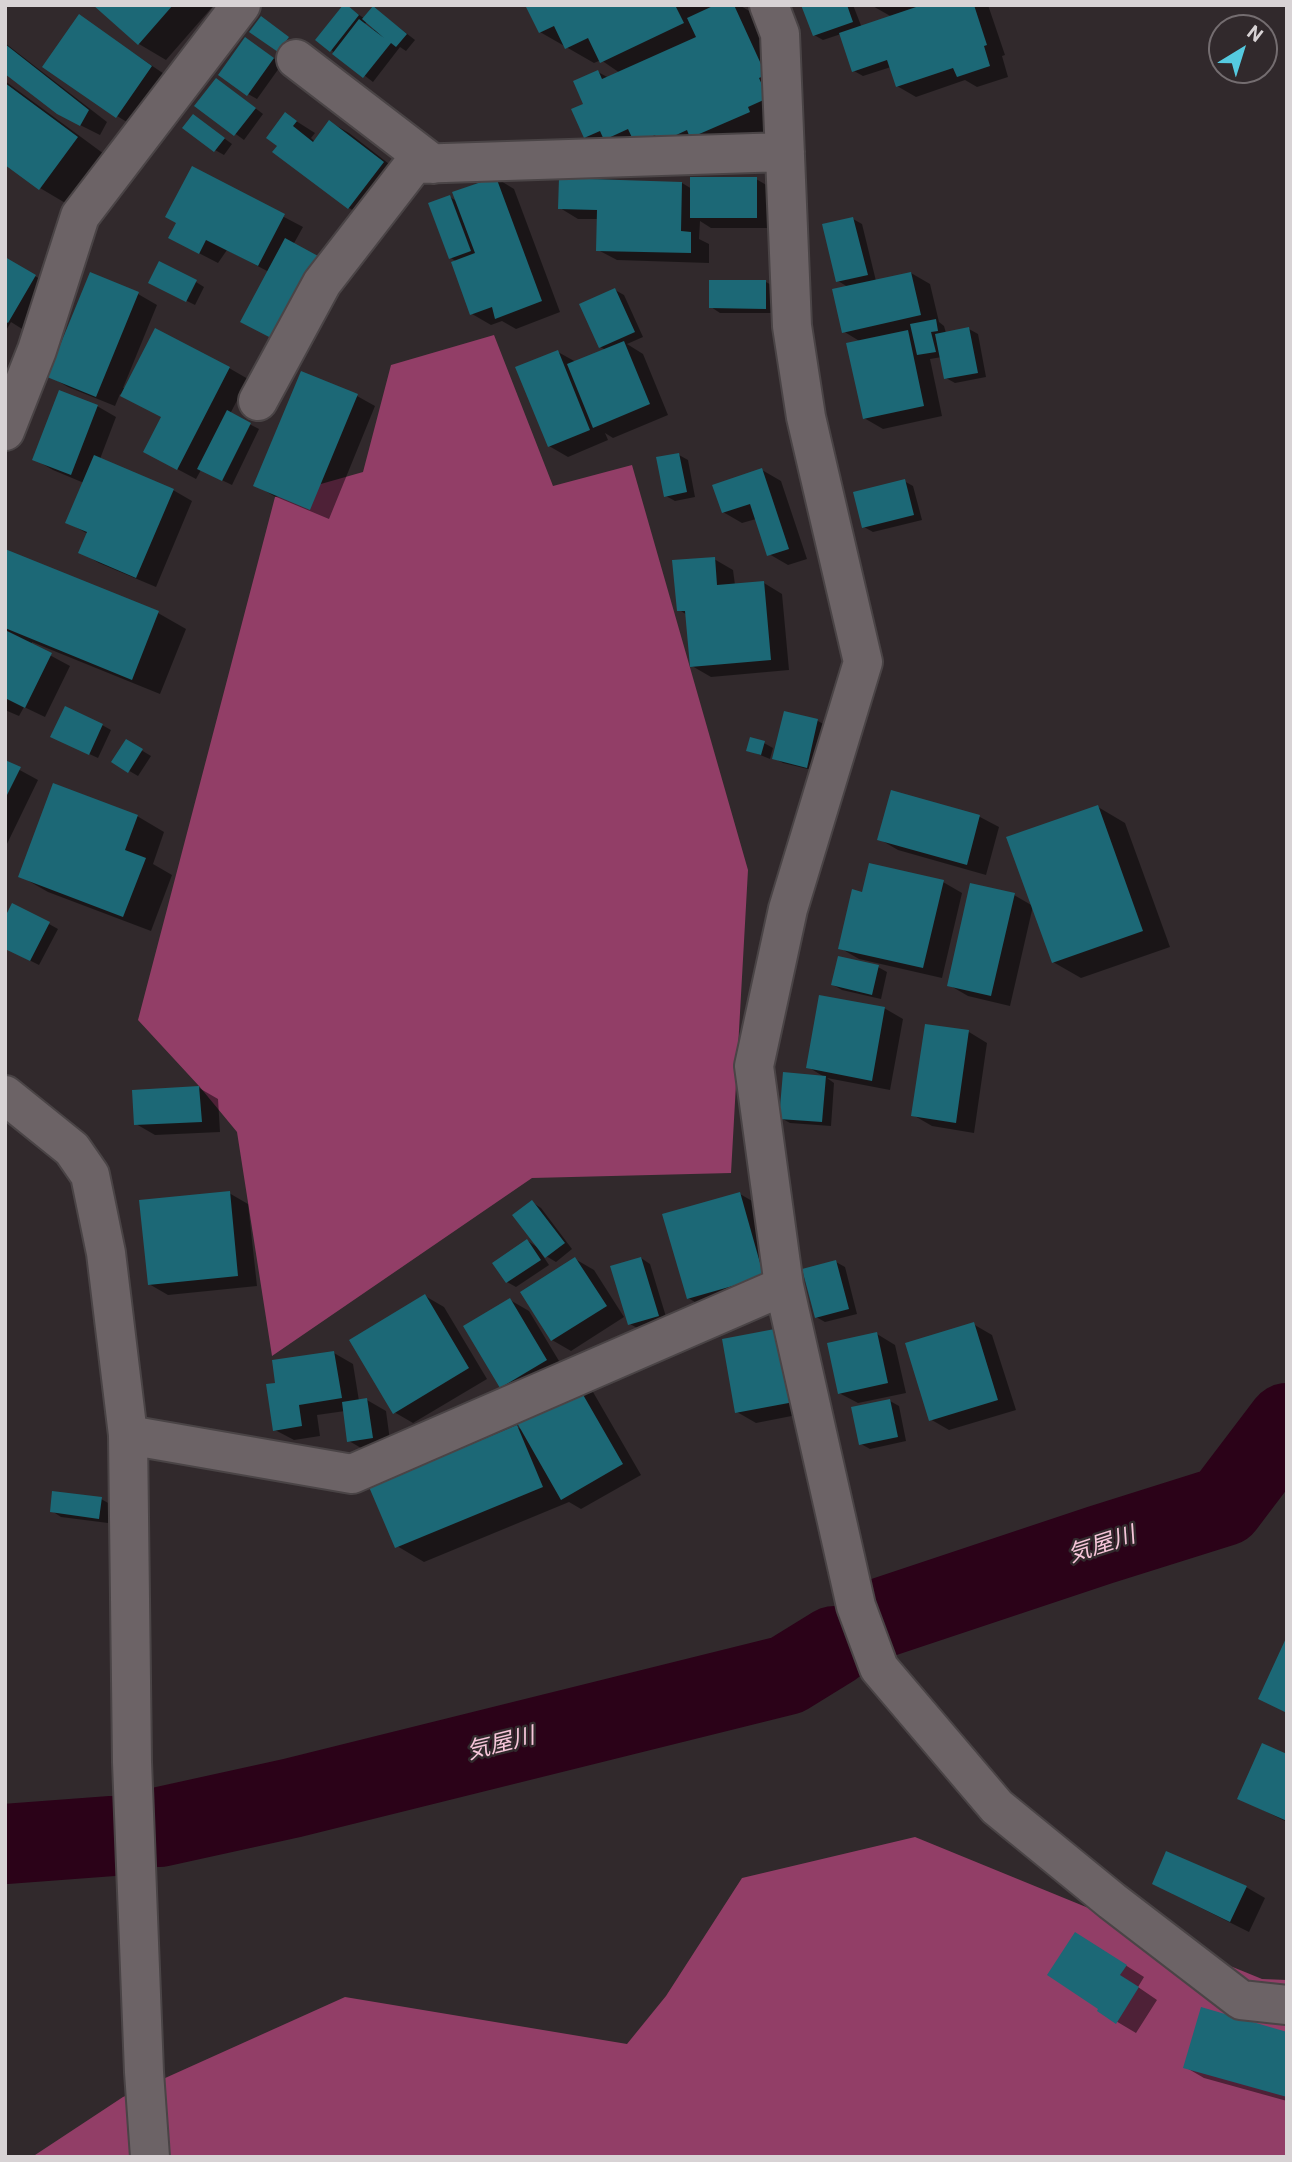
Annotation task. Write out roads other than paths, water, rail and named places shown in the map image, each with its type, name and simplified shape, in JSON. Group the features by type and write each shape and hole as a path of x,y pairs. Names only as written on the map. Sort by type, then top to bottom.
{"street":[{"path":"5,431 37,350 80,216 241,5"},
{"path":"769,5 780,34 794,339 806,416 863,662 788,909 754,1066 784,1286 856,1605 879,1668 997,1807 1112,1901 1241,2000 1287,2005"},
{"path":"296,59 433,164"},
{"path":"258,401 322,283 414,164 785,152"},
{"path":"5,1095 72,1149 90,1175 106,1253 128,1435 132,1762 144,2072 150,2157"},
{"path":"128,1435 352,1475 784,1286"}],"waterway":[{"name":"気屋川","path":"881,1618 1224,1506 1287,1423"},
{"name":"気屋川","path":"160,1827 292,1798 787,1675 834,1646"},
{"name":"気屋川","path":"5,1844 112,1836"}]}
